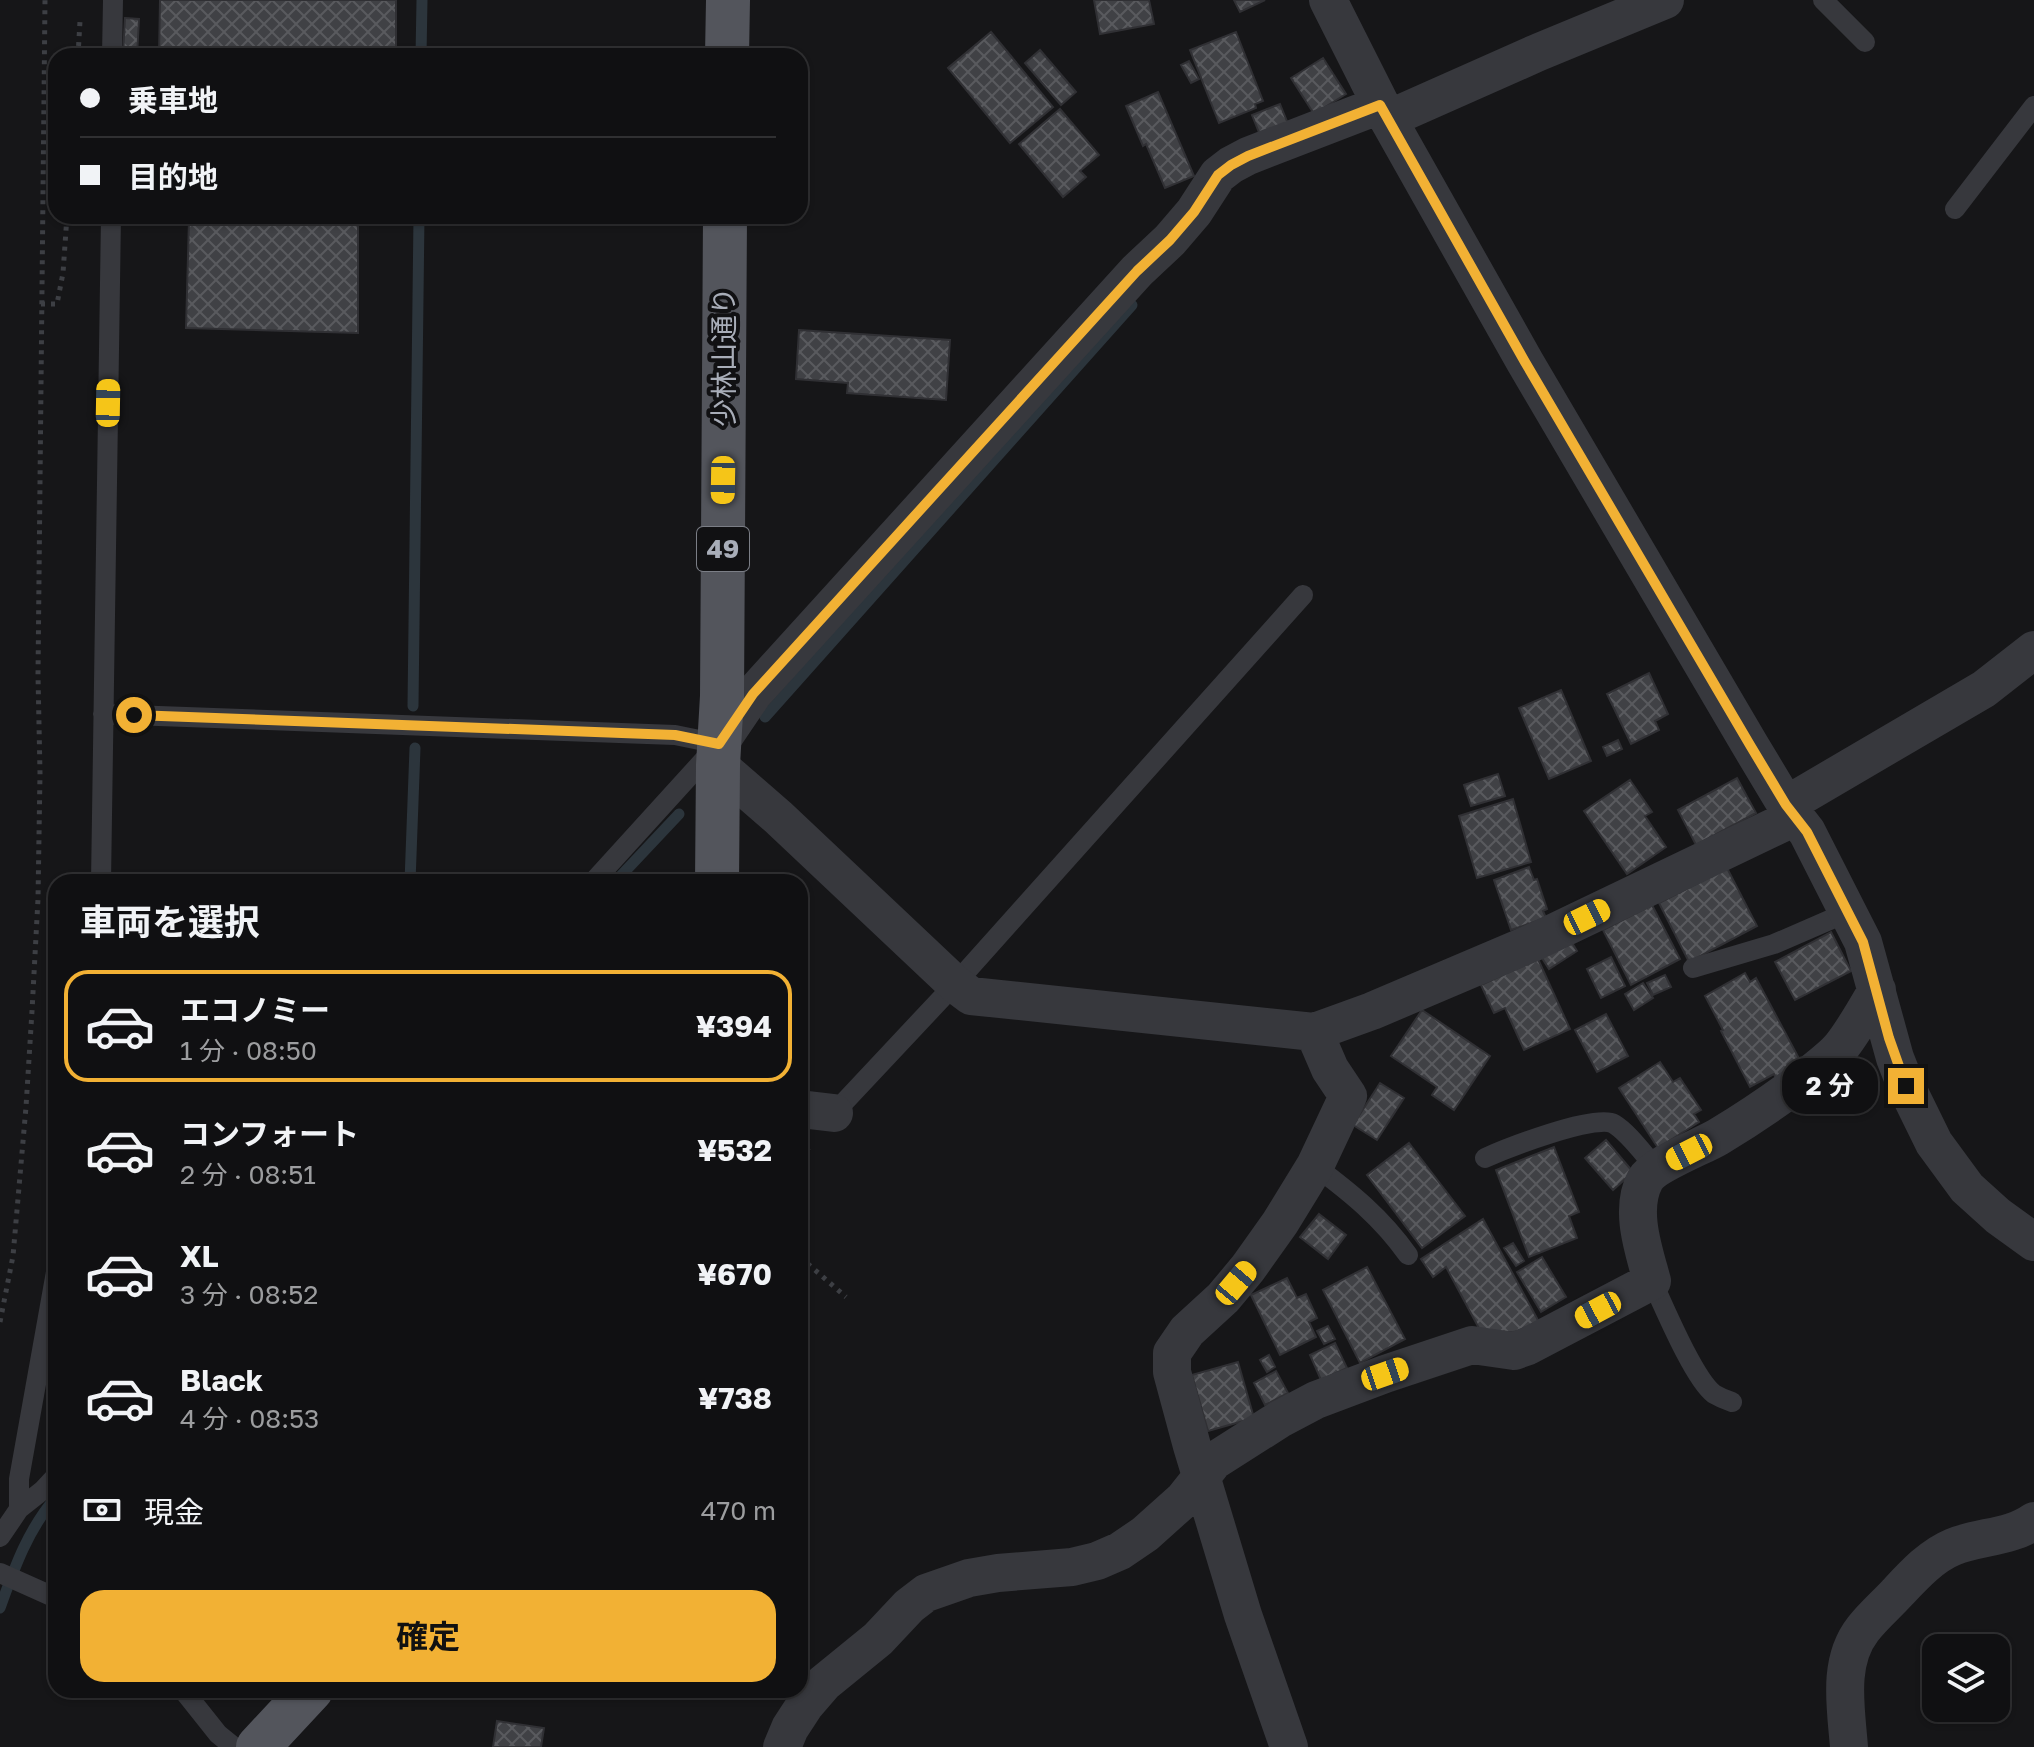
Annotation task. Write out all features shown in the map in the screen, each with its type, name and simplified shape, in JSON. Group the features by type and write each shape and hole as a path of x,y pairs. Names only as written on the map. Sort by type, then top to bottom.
{"main road":[{"path":"727,48 728,0"},
{"name":"少林山通り","path":"717,874 722,680 725,224"},
{"path":"258,1747 304,1698"}],"street":[{"path":"1328,0 1384,112 1525,362 1790,811 1807,832 1863,942 1895,1058 1934,1143 1967,1188 2034,1242"},
{"path":"1665,0 1384,112 1248,156 1218,175 1194,212 1170,240 1137,271 753,694 718,754 778,817 971,996 1314,1032 1372,1011 1532,943 1790,811 1984,689 2034,650"},
{"path":"782,1747 798,1716 824,1683 878,1639 926,1593 969,1578 1072,1567 1097,1561 1120,1551 1145,1534 1183,1500 1214,1461 1316,1400 1472,1345 1514,1351 1652,1281 1638,1216 1646,1178 1657,1169 1717,1138 1813,1072 1840,1048 1877,990"},
{"path":"1289,1747 1243,1615 1192,1446 1172,1372 1172,1353 1187,1331 1223,1298 1248,1268 1280,1223 1315,1166 1348,1096 1330,1069 1314,1032"},
{"path":"1849,1747 1844,1685 1851,1649 1862,1630 1921,1569 1949,1549 1968,1541 2022,1529 2034,1521"}],"lane":[{"path":"112,48 113,0"},
{"path":"1823,0 1865,42"},
{"path":"1955,209 2034,106"},
{"path":"101,874 111,224"},
{"path":"817,1111 955,984 1303,595"},
{"path":"103,714 675,735 718,754 601,874"},
{"path":"1693,968 1774,944 1848,912"},
{"path":"1485,1158 1583,1124 1610,1122 1623,1131 1657,1169"},
{"path":"1315,1166 1376,1216 1408,1255"},
{"path":"1652,1281 1701,1379 1713,1393 1732,1402"},
{"path":"19,1509 19,1479 48,1317"},
{"path":"0,1537 19,1509 48,1485"},
{"path":"0,1573 48,1594"},
{"path":"189,1698 218,1734 234,1747"}],"path":[{"path":"0,1322 14,1241 26,1107 38,899 45,0"},
{"path":"79,48 81,14"},
{"path":"41,304 57,304 66,224"},
{"path":"808,1264 846,1297"}],"building":[{"path":"160,0 396,0 396,48 159,48"},
{"path":"1094,0 1149,0 1154,24 1100,34"},
{"path":"1234,0 1265,0 1240,12"},
{"path":"125,18 139,19 137,48 123,48"},
{"path":"991,32 1053,107 1010,143 948,68"},
{"path":"1236,32 1263,101 1255,104 1256,108 1219,123 1190,50"},
{"path":"1040,50 1076,92 1061,105 1025,63"},
{"path":"1323,58 1346,94 1314,114 1291,78"},
{"path":"1189,61 1199,79 1191,83 1181,65"},
{"path":"1158,92 1194,176 1165,188 1126,106"},
{"path":"1280,104 1288,124 1260,135 1252,115"},
{"path":"1060,109 1099,155 1080,171 1086,177 1063,197 1019,144"},
{"path":"189,224 382,224 358,225 358,333 186,328"},
{"path":"799,330 950,340 946,400 847,393 848,383 796,379"},
{"path":"1649,673 1668,714 1655,721 1659,730 1631,744 1607,694"},
{"path":"1561,690 1591,761 1549,779 1519,708"},
{"path":"1618,740 1622,749 1607,756 1603,747"},
{"path":"1498,774 1505,796 1471,806 1464,785"},
{"path":"1737,778 1756,813 1696,845 1678,810"},
{"path":"1630,780 1652,812 1645,816 1666,847 1627,874 1584,811"},
{"path":"1513,799 1531,862 1477,878 1459,816"},
{"path":"1529,867 1534,880 1537,879 1547,909 1543,911 1546,918 1511,930 1494,880"},
{"path":"1727,868 1757,926 1689,962 1659,903"},
{"path":"1652,905 1680,959 1631,985 1603,930"},
{"path":"1831,932 1851,971 1795,1000 1775,962"},
{"path":"1571,941 1577,951 1549,969 1542,958"},
{"path":"1611,957 1625,986 1601,998 1587,969"},
{"path":"1538,959 1570,1029 1524,1050 1505,1008 1494,1013 1481,985"},
{"path":"1745,973 1750,982 1756,978 1802,1064 1776,1079 1774,1074 1750,1087 1705,996"},
{"path":"1665,975 1671,987 1653,995 1647,983"},
{"path":"1643,983 1653,998 1634,1010 1625,994"},
{"path":"1422,1010 1490,1056 1454,1110 1432,1095 1437,1087 1391,1056"},
{"path":"1606,1014 1628,1056 1597,1072 1575,1030"},
{"path":"1660,1062 1673,1082 1680,1078 1701,1110 1694,1114 1699,1122 1658,1148 1619,1088"},
{"path":"1380,1083 1404,1098 1377,1140 1353,1125"},
{"path":"1606,1140 1633,1172 1613,1190 1585,1158"},
{"path":"1409,1143 1465,1216 1422,1248 1367,1175"},
{"path":"1554,1147 1579,1212 1569,1216 1577,1238 1529,1257 1496,1170"},
{"path":"1319,1214 1346,1235 1328,1259 1300,1237"},
{"path":"1483,1219 1539,1322 1515,1332 1481,1332 1446,1267 1433,1277 1421,1259"},
{"path":"1513,1243 1524,1261 1516,1266 1504,1248"},
{"path":"1542,1257 1566,1297 1541,1312 1517,1272"},
{"path":"1367,1267 1405,1339 1360,1363 1323,1290"},
{"path":"1287,1278 1297,1298 1306,1294 1317,1318 1309,1322 1316,1337 1280,1355 1251,1295"},
{"path":"1328,1326 1335,1339 1324,1344 1317,1331"},
{"path":"1335,1343 1347,1368 1321,1380 1310,1355"},
{"path":"1269,1355 1275,1367 1267,1372 1260,1360"},
{"path":"1238,1362 1254,1418 1208,1431 1192,1375"},
{"path":"1276,1371 1288,1393 1265,1405 1254,1383"},
{"path":"497,1721 544,1728 541,1747 493,1747"}],"waterway":[{"path":"421,48 422,0"},
{"path":"413,706 419,224"},
{"path":"765,717 1132,305"},
{"path":"410,874 415,748"},
{"path":"623,874 679,814"},
{"path":"0,1608 16,1564 48,1507"}],"route":[{"path":"134,715 675,735 719,744 753,694 1137,271 1170,240 1194,212 1218,175 1248,156 1380,105 1525,362 1750,745 1786,805 1807,832 1863,942 1889,1038 1906,1086"}]}
